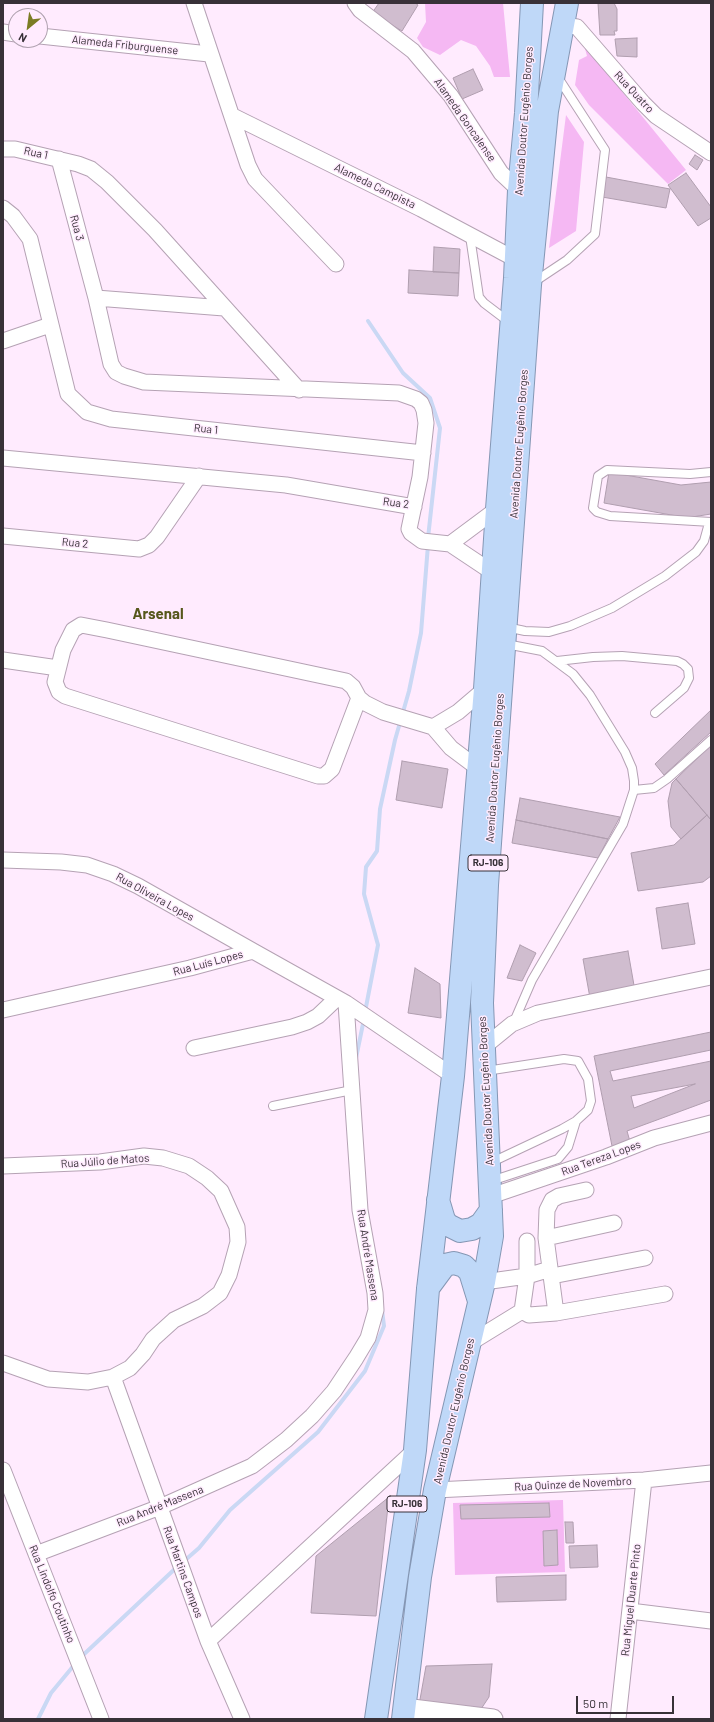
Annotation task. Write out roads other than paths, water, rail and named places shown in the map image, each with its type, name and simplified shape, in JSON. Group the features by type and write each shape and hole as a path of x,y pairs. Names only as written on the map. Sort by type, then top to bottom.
{"highway":[{"name":"Avenida Doutor Eugênio Borges","path":"376,1719 415,1450 437,1197 453,1076 485,689 519,190 526,114 532,3"},
{"name":"Avenida Doutor Eugênio Borges","path":"403,1714 420,1577 435,1490 482,1292 492,1236 482,966 494,772 530,285 547,111 567,3"},
{"path":"437,1197 444,1220 454,1229 464,1231 481,1224 490,1188"},
{"path":"428,1289 445,1265 454,1263 464,1266 470,1272 482,1292"}],"street":[{"path":"194,3 210,54 233,116 248,165 255,179 336,264"},
{"name":"Alameda Goncalense","path":"355,3 360,10 413,51 451,96 501,173 519,190"},
{"name":"Rua Quatro","path":"564,25 577,27 656,116 711,153"},
{"name":"Alameda Friburguense","path":"48,37 210,54"},
{"name":"Alameda Campista","path":"233,116 421,209 470,236 515,258"},
{"name":"Rua 1","path":"3,149 15,149 59,158 91,169 107,182 155,230 299,390"},
{"name":"Rua 3","path":"59,158 96,298"},
{"path":"3,208 13,216 30,239 50,325 3,340"},
{"path":"96,298 224,308"},
{"name":"Rua 2","path":"3,536 139,549 149,545 157,537 199,476 286,485 414,507 426,424 424,410 421,403 416,399 399,393 299,390 144,382 124,376 116,372 111,364 96,298"},
{"name":"Rua 1","path":"50,325 68,394 79,406 96,415 111,419 423,453"},
{"path":"3,458 199,476"},
{"path":"414,507 409,529 411,533 428,541 450,544 492,572"},
{"path":"450,544 497,509"},
{"path":"359,698 332,769 324,776 318,776 65,696 56,687 55,682 58,668 73,630 81,625 346,681 353,687 359,698 384,712 433,727 451,748 479,769"},
{"path":"3,660 58,668"},
{"path":"433,727 458,712 485,689"},
{"name":"Rua Oliveira Lopes","path":"3,860 61,862 87,865 113,874 138,886 253,951"},
{"name":"Rua Luís Lopes","path":"3,1010 190,968 253,951 342,1000 453,1076"},
{"path":"485,1046 512,1024 538,1013 711,977"},
{"path":"194,1048 292,1027 307,1022 342,1000"},
{"name":"Rua André Massena","path":"36,1554 160,1507 252,1466 286,1440 312,1416 334,1391 368,1338 376,1310 375,1293 360,1210 352,1090 342,1000"},
{"name":"Rua Tereza Lopes","path":"490,1188 606,1157 654,1138 711,1122"},
{"name":"Rua Júlio de Matos","path":"3,1166 100,1162 144,1156 163,1158 189,1166 208,1178 221,1191 237,1228 238,1242 235,1259 224,1287 208,1303 174,1320 153,1339 143,1354 130,1368 113,1377 88,1382 48,1379 3,1363"},
{"path":"556,1313 546,1238 547,1210 552,1200 560,1196 586,1190"},
{"path":"546,1238 614,1224"},
{"path":"470,1343 522,1311 528,1276 527,1241"},
{"path":"482,1292 528,1276 645,1258"},
{"path":"522,1311 534,1315 556,1313 665,1294"},
{"name":"Rua Martins Campos","path":"113,1377 208,1641 242,1719"},
{"path":"208,1641 415,1450"},
{"name":"Rua Lindolfo Coutinho","path":"3,1470 101,1719"},
{"name":"Rua Quinze de Novembro","path":"435,1490 644,1480 711,1473"},
{"name":"Rua Miguel Duarte Pinto","path":"618,1719 644,1480"},
{"path":"630,1612 711,1620"},
{"path":"403,1714 493,1719"}],"lane":[{"path":"530,285 567,260 595,234 605,150 554,71"},
{"path":"470,236 479,298 511,324"},
{"path":"505,636 525,631 549,632 570,626 612,608 665,576 696,552 704,541 710,522 610,516 597,512 593,508 598,476 607,470 690,474 711,472"},
{"path":"505,636 542,651 573,674 590,695 625,752 632,768 634,790 623,824 532,980 512,1024"},
{"path":"557,662 594,657 622,656 677,661 683,664 688,669 689,678 684,688 655,713"},
{"path":"634,790 654,788 667,779 711,740"},
{"path":"486,1071 564,1059 578,1061 588,1079 591,1101 588,1110 576,1121 562,1129 490,1188"},
{"path":"273,1106 352,1090"},
{"path":"490,1188 558,1158 568,1147 576,1121"}],"waterway":[{"path":"368,321 403,373 430,398 440,428 428,538"},
{"path":"365,1012 378,945 364,894 366,867 377,851 380,809 395,740 409,691 421,633 428,545"},
{"path":"356,1058 364,1019"},
{"path":"183,1562 199,1548 230,1510 318,1432 365,1371 384,1326 382,1310"},
{"path":"81,1657 178,1566"},
{"path":"38,1719 51,1693 75,1664"}],"district":[{"name":"Arsenal","path":"158,614"}]}
